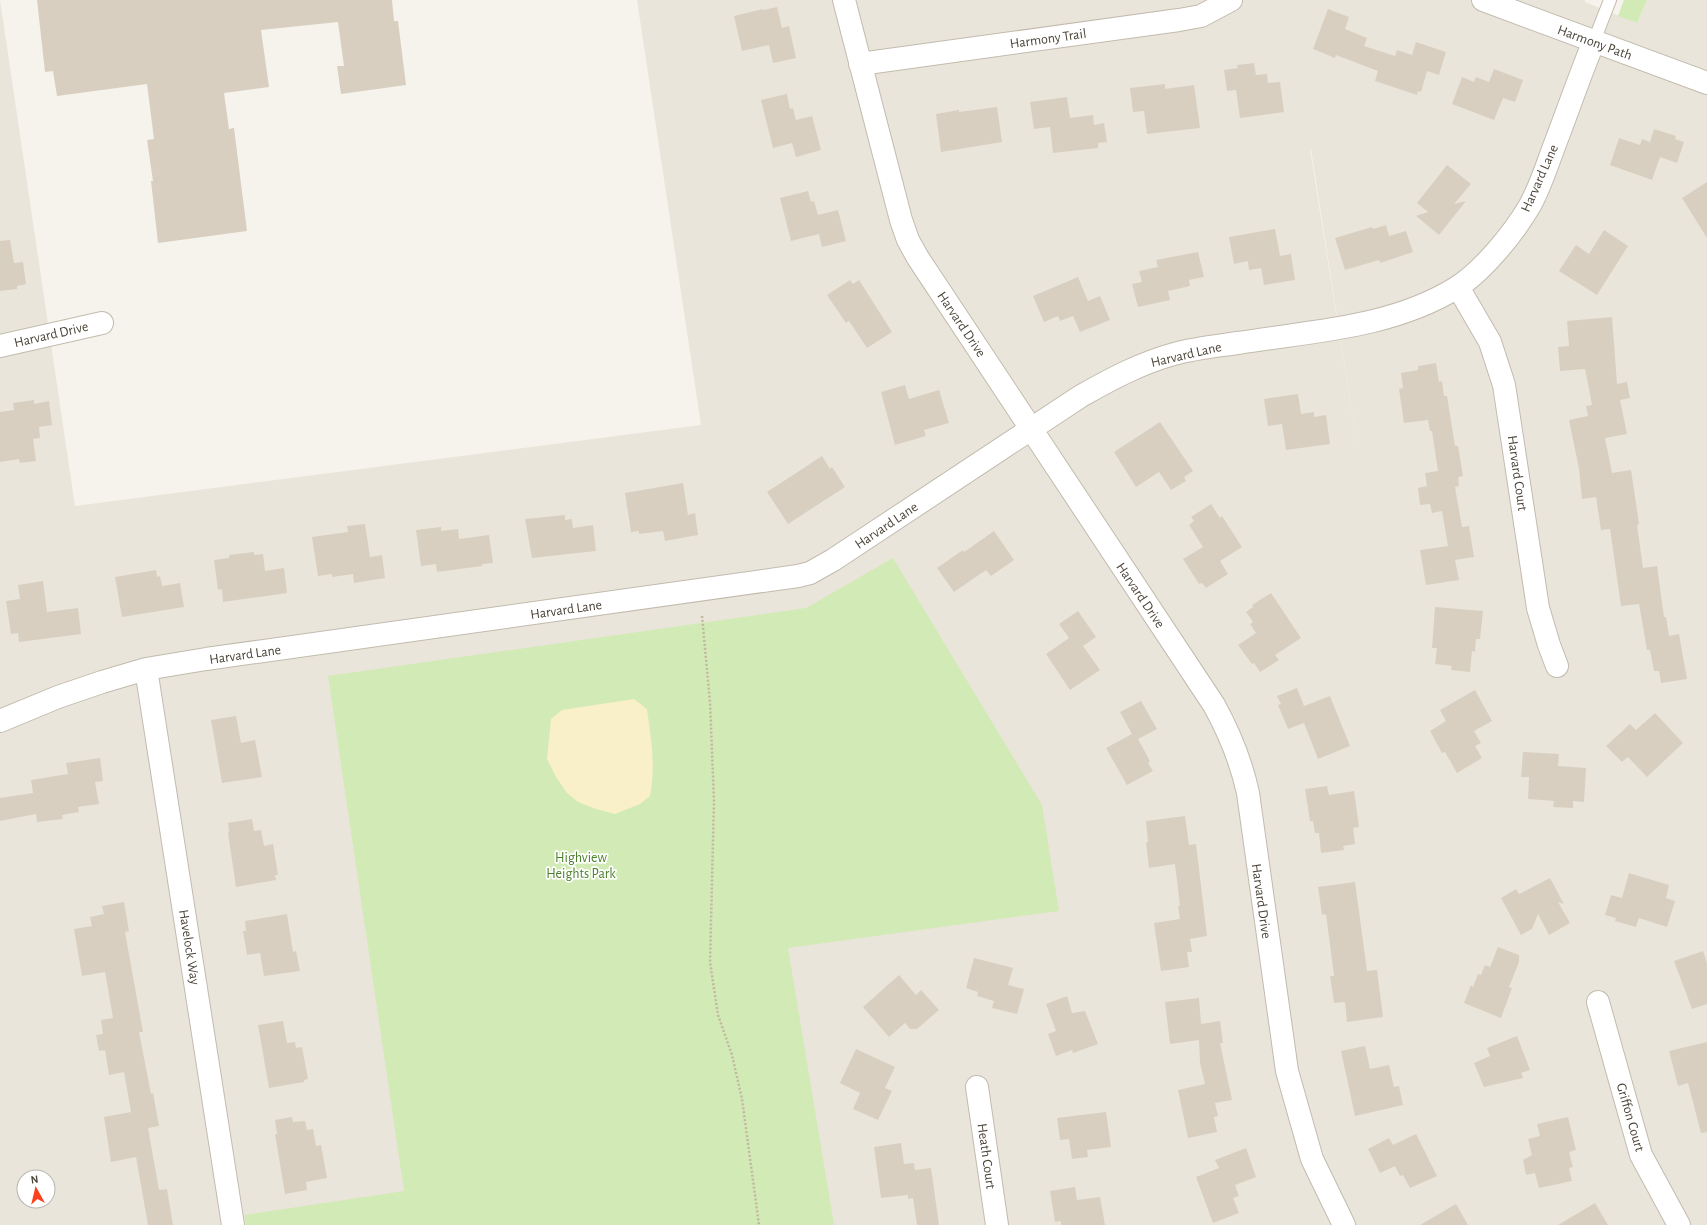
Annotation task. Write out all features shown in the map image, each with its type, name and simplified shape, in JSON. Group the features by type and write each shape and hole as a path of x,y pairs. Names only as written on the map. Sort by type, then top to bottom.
{"street":[{"name":"Harvard Drive","path":"844,0 901,220 908,240 918,258 1214,705 1227,727 1236,748 1248,794 1287,1072 1312,1159 1344,1225"},
{"name":"Harmony Trail","path":"860,64 1179,20 1200,16 1231,0"},
{"name":"Harmony Path","path":"1484,0 1707,83"},
{"name":"Harvard Lane","path":"0,721 58,697 146,669 206,659 798,576 810,572 833,560 1081,396 1111,379 1142,365 1168,356 1208,347 1372,322 1404,313 1433,301 1458,287 1498,250 1517,226 1530,206 1542,179 1594,41"},
{"name":"Harvard Court","path":"1458,287 1490,342 1504,385 1538,608 1557,666"},
{"name":"Harvard Drive","path":"0,346 102,322"},
{"name":"Havelock Way","path":"146,669 233,1225"},
{"name":"Griffon Court","path":"1598,1002 1641,1155 1679,1225"},
{"name":"Heath Court","path":"977,1087 997,1225"}],"lane":[{"path":"1594,41 1610,0"}],"path":[{"path":"702,616 710,702 714,801 710,962 718,1015 732,1055 742,1099 759,1225"}],"shaded area":[{"path":"0,0 75,506 701,425 637,0 1585,0 1585,2 1637,23 1647,0 1707,0 1707,1225 0,1225","holes":["1310,149 1327,252 1360,463"]}],"green space":[{"path":"1624,0 1647,0 1637,23 1618,16"},
{"name":"Highview Heights Park","path":"893,558 1042,805 1059,911 788,948 834,1225 246,1225 244,1215 404,1191 328,676 806,608"}],"sand":[{"path":"634,699 647,709 653,763 650,796 640,804 615,814 578,802 567,793 556,777 547,759 551,719 562,710"}],"building":[{"path":"37,0 392,0 394,21 398,21 406,85 341,94 337,66 344,66 338,22 261,30 269,87 224,93 229,129 234,128 247,231 158,243 151,181 153,181 147,140 154,139 147,84 57,96 53,71 45,72"},
{"path":"777,7 782,28 789,26 796,58 773,63 769,45 742,51 734,16"},
{"path":"1328,9 1349,17 1345,29 1367,38 1364,46 1395,56 1397,50 1412,55 1416,42 1446,52 1439,75 1427,71 1421,92 1418,91 1417,95 1375,81 1378,71 1336,55 1335,58 1313,49"},
{"path":"1254,63 1256,75 1267,74 1268,83 1280,82 1284,112 1240,118 1236,90 1227,91 1224,70 1238,68 1237,65"},
{"path":"1494,69 1523,80 1515,102 1503,98 1494,120 1452,104 1462,77 1474,82 1476,77 1489,82"},
{"path":"1165,84 1165,89 1194,85 1200,128 1147,134 1144,111 1133,112 1130,88"},
{"path":"787,94 790,109 793,108 796,120 812,116 821,150 796,157 792,143 773,148 761,100"},
{"path":"1067,97 1070,118 1093,115 1094,125 1104,123 1107,142 1098,143 1098,148 1053,153 1050,127 1034,129 1030,102"},
{"path":"997,107 1002,142 941,152 936,114 959,110 959,112"},
{"path":"1654,129 1676,136 1675,139 1684,142 1677,163 1660,157 1652,180 1610,165 1619,138 1640,145 1642,139 1650,142"},
{"path":"1447,165 1471,184 1454,204 1466,201 1439,235 1416,216 1428,212 1417,203"},
{"path":"1707,182 1707,238 1682,198"},
{"path":"808,191 811,202 814,201 818,215 838,210 846,241 822,247 819,234 791,241 780,198"},
{"path":"1386,225 1389,236 1406,231 1413,252 1380,263 1379,260 1345,270 1335,238 1372,227 1373,229"},
{"path":"1275,229 1280,256 1291,254 1295,280 1264,285 1261,268 1249,270 1248,261 1234,264 1229,237"},
{"path":"1604,230 1628,246 1597,295 1559,271 1576,245 1589,254"},
{"path":"10,240 14,263 23,262 26,284 17,286 17,289 0,291 0,241"},
{"path":"1198,252 1204,277 1189,280 1190,286 1168,291 1170,300 1138,307 1132,284 1142,282 1139,271 1158,267 1156,260"},
{"path":"1078,277 1088,301 1100,296 1110,320 1080,332 1073,316 1060,321 1058,316 1044,322 1033,296"},
{"path":"850,280 853,284 859,280 892,332 867,348 849,321 846,323 827,295"},
{"path":"1612,317 1617,384 1627,382 1630,398 1620,400 1627,434 1605,438 1612,473 1631,470 1639,524 1637,525 1643,568 1657,566 1664,617 1666,617 1669,636 1679,634 1687,679 1661,683 1659,671 1654,671 1650,650 1647,650 1639,604 1621,606 1610,529 1601,530 1596,497 1582,499 1579,469 1569,420 1588,416 1586,406 1592,405 1585,369 1560,371 1558,347 1569,346 1567,321"},
{"path":"1436,363 1439,382 1442,381 1444,396 1447,396 1455,446 1458,446 1463,476 1458,477 1459,486 1455,487 1462,527 1469,526 1474,557 1455,560 1459,580 1426,585 1420,550 1448,546 1442,511 1432,513 1430,504 1420,505 1418,488 1427,486 1425,473 1438,471 1432,431 1430,431 1428,420 1404,423 1399,389 1403,388 1401,373 1418,370 1418,366"},
{"path":"905,385 909,399 939,390 949,423 924,430 926,436 895,445 881,392"},
{"path":"1298,394 1301,414 1314,412 1314,417 1326,415 1330,444 1286,450 1282,424 1268,426 1264,399"},
{"path":"34,400 34,404 49,401 52,425 39,427 40,438 33,439 36,461 20,463 19,459 0,462 0,412 14,410 13,403"},
{"path":"1160,422 1193,471 1184,477 1186,481 1171,490 1159,472 1136,487 1114,452"},
{"path":"822,456 830,469 832,467 845,487 788,524 767,492"},
{"path":"683,483 688,515 695,513 698,535 665,541 663,531 639,534 639,531 631,532 625,493"},
{"path":"1211,504 1220,518 1222,516 1242,547 1220,561 1228,574 1206,588 1202,583 1199,584 1183,559 1203,547 1189,525 1194,521 1191,517"},
{"path":"565,515 565,520 572,519 573,528 593,525 596,551 532,558 525,519"},
{"path":"365,524 370,557 382,555 385,578 354,583 353,574 332,577 332,574 318,576 312,537 348,532 347,526"},
{"path":"441,527 441,531 458,529 459,539 489,535 493,563 482,564 482,566 437,572 436,564 421,566 416,530"},
{"path":"994,531 1014,560 991,576 986,570 954,592 937,568 963,550 964,552"},
{"path":"254,552 254,555 263,554 265,571 284,568 287,593 223,602 222,589 218,590 214,560 229,558 229,555"},
{"path":"156,570 157,577 160,576 162,586 180,583 184,607 122,617 115,577"},
{"path":"43,581 47,612 78,608 81,634 19,642 18,633 11,634 6,601 20,599 18,585"},
{"path":"1271,593 1301,638 1275,655 1279,660 1260,672 1238,645 1256,633 1250,624 1253,622 1246,612 1253,607 1252,605"},
{"path":"1435,607 1483,611 1480,639 1476,639 1475,652 1472,651 1470,672 1451,670 1452,666 1435,664 1437,648 1432,648"},
{"path":"1078,611 1096,637 1083,646 1100,670 1070,690 1046,654 1069,638 1059,624"},
{"path":"1297,688 1304,706 1330,696 1350,746 1318,759 1304,723 1288,729 1278,705 1281,704 1277,696"},
{"path":"1475,690 1492,721 1474,731 1481,743 1475,746 1482,758 1457,773 1445,752 1442,753 1430,731 1446,721 1440,710"},
{"path":"1141,701 1157,729 1138,739 1150,761 1148,763 1153,771 1127,785 1106,748 1132,734 1120,712"},
{"path":"1655,713 1683,743 1647,777 1628,757 1622,762 1606,746 1630,724 1636,730"},
{"path":"236,716 241,743 255,740 262,777 222,783 211,720"},
{"path":"1523,752 1559,754 1558,766 1586,768 1584,802 1573,801 1573,808 1553,807 1554,801 1528,799 1529,777 1521,777"},
{"path":"100,758 103,781 95,782 99,804 78,807 79,812 62,815 63,819 37,822 36,814 0,821 0,798 33,793 31,780 68,774 66,763"},
{"path":"1327,786 1329,795 1354,791 1359,827 1353,828 1355,844 1343,846 1344,850 1321,853 1319,833 1315,833 1313,821 1310,821 1305,789"},
{"path":"1185,816 1189,845 1196,844 1207,936 1190,939 1192,952 1187,952 1189,967 1161,971 1154,923 1180,919 1178,906 1180,906 1175,864 1149,868 1146,842 1148,842 1146,821"},
{"path":"252,819 254,831 261,830 264,846 273,844 278,875 275,875 276,880 236,887 228,833 228,823"},
{"path":"1629,873 1669,885 1666,898 1675,901 1667,927 1639,918 1636,927 1615,921 1616,918 1605,915 1611,895 1622,898"},
{"path":"1550,878 1564,904 1558,902 1570,923 1549,935 1538,914 1532,929 1521,935 1501,898 1516,889 1519,894"},
{"path":"1355,882 1367,971 1377,970 1383,1017 1347,1022 1345,1002 1334,1003 1330,976 1334,976 1326,914 1322,915 1318,887"},
{"path":"124,902 129,931 125,932 143,1032 139,1032 159,1126 148,1128 159,1190 167,1189 173,1225 148,1225 136,1157 111,1162 104,1117 131,1112 124,1072 109,1075 105,1050 99,1051 96,1035 103,1034 101,1020 113,1018 105,972 82,976 74,929 92,926 90,917 104,914 102,906"},
{"path":"287,914 293,952 296,951 300,971 264,976 260,953 247,955 243,931 246,931 245,921"},
{"path":"1498,947 1519,955 1519,962 1509,987 1512,988 1501,1018 1464,1003 1471,985 1473,987 1478,974 1481,975 1485,965 1490,967"},
{"path":"1703,951 1707,963 1707,1004 1692,1009 1674,961"},
{"path":"974,958 1013,968 1008,985 1024,989 1017,1014 992,1008 994,1001 977,996 978,992 966,988"},
{"path":"899,975 916,995 921,990 939,1010 917,1029 910,1029 905,1023 889,1037 863,1007"},
{"path":"1067,996 1072,1013 1085,1011 1098,1044 1073,1053 1072,1050 1056,1056 1048,1034 1056,1031 1046,1004"},
{"path":"1199,998 1201,1024 1220,1021 1223,1043 1220,1043 1232,1100 1215,1103 1218,1116 1214,1117 1217,1132 1188,1138 1178,1090 1205,1084 1200,1063 1199,1040 1170,1044 1165,1002"},
{"path":"283,1021 287,1043 295,1042 296,1048 302,1047 308,1079 304,1080 304,1082 269,1088 258,1025"},
{"path":"1517,1036 1530,1070 1521,1073 1523,1078 1484,1087 1474,1063 1490,1056 1487,1048"},
{"path":"1707,1042 1707,1132 1701,1133 1688,1083 1678,1086 1669,1051"},
{"path":"1365,1046 1370,1069 1389,1065 1394,1087 1399,1086 1403,1105 1355,1116 1341,1051"},
{"path":"856,1049 895,1067 885,1088 892,1091 878,1120 853,1109 860,1093 840,1083"},
{"path":"1106,1112 1111,1147 1087,1150 1088,1157 1072,1159 1069,1139 1060,1140 1057,1118"},
{"path":"292,1117 293,1122 305,1121 307,1130 313,1129 316,1146 321,1145 327,1178 306,1182 307,1190 285,1194 275,1134 277,1134 275,1120"},
{"path":"1568,1117 1576,1150 1569,1152 1573,1167 1569,1168 1572,1181 1539,1188 1535,1173 1526,1175 1523,1160 1532,1155 1528,1139 1540,1136 1537,1124"},
{"path":"1416,1134 1437,1176 1410,1188 1403,1175 1400,1176 1395,1166 1380,1173 1368,1149 1389,1138 1393,1145"},
{"path":"901,1143 904,1164 914,1163 915,1170 931,1168 939,1225 917,1225 913,1198 908,1199 908,1195 881,1198 874,1147"},
{"path":"1246,1148 1256,1177 1235,1185 1239,1196 1233,1198 1239,1213 1213,1223 1196,1177 1219,1168 1215,1160"},
{"path":"1075,1187 1077,1200 1100,1197 1105,1225 1061,1225 1061,1221 1055,1222 1050,1191"},
{"path":"1595,1203 1608,1225 1558,1225"},
{"path":"1456,1204 1468,1225 1420,1225"}]}
